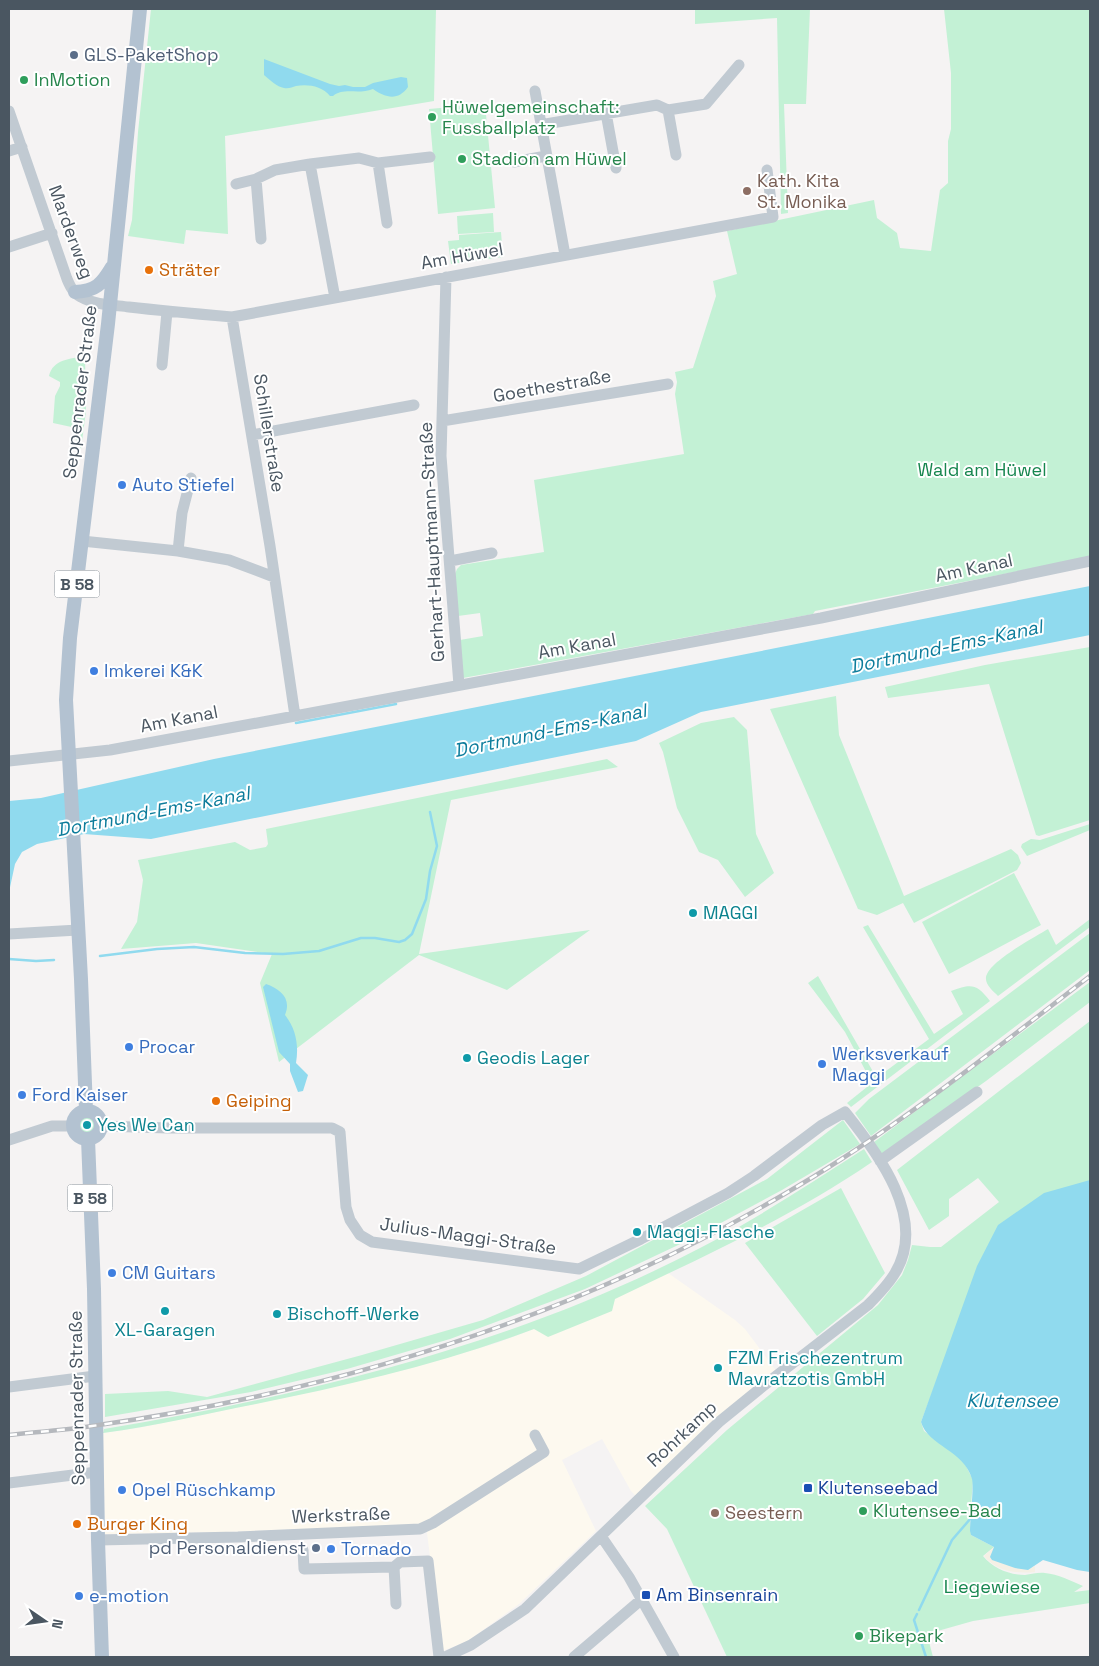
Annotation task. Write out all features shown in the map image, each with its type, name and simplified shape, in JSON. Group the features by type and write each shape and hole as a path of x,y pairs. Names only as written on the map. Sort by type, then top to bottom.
{"main road":[{"name":"Seppenrader Straße","path":"78,930 66,700 70,638 110,305 140,9"},
{"path":"74,292 87,291 96,287 107,276 114,264"},
{"name":"B 58","path":"78,930 86,1110"},
{"path":"86,1110 97,1115 101,1126 97,1135 88,1139 77,1136 73,1126 77,1115 86,1110"},
{"name":"Seppenrader Straße","path":"88,1139 94,1296 102,1657"}],"street":[{"path":"540,125 657,105 668,110 706,104 739,66"},
{"path":"535,91 565,256"},
{"path":"668,110 676,155"},
{"name":"Marderweg","path":"9,111 67,279 74,292 80,296 110,305"},
{"path":"606,113 616,168"},
{"path":"9,151 22,148"},
{"path":"514,162 546,156"},
{"path":"236,184 256,180 275,170 310,164 359,158 378,163 430,157"},
{"path":"378,163 387,223"},
{"path":"310,164 335,298"},
{"name":"Am Hüwel","path":"110,305 232,317 446,276 773,218 767,170"},
{"path":"256,180 261,239"},
{"path":"9,246 52,233"},
{"name":"Gerhart-Hauptmann-Straße","path":"446,276 441,456 459,685"},
{"path":"162,365 167,312"},
{"name":"Schillerstraße","path":"232,317 272,555 274,577"},
{"name":"Goethestraße","path":"442,422 668,384"},
{"path":"252,435 414,405"},
{"path":"178,551 182,512 191,478"},
{"path":"82,541 178,551 229,560 274,577 295,716"},
{"path":"450,561 492,553"},
{"name":"Am Kanal","path":"9,761 110,750 295,716 821,618 1090,561"},
{"path":"9,934 78,930"},
{"path":"880,1161 977,1092"},
{"name":"Rohrkamp","path":"445,1657 471,1645 525,1609 719,1422 868,1305 883,1290 896,1272 902,1255 906,1239 904,1211 897,1191 880,1161 845,1112"},
{"name":"Julius-Maggi-Straße","path":"101,1126 332,1128 340,1132 346,1206 350,1220 360,1235 372,1242 579,1269 728,1193 822,1125 845,1112"},
{"path":"9,1140 52,1126 73,1126"},
{"path":"9,1386 95,1376"},
{"name":"Werkstraße","path":"98,1540 238,1537 420,1529 433,1523 544,1452 535,1434"},
{"path":"9,1483 97,1472"},
{"path":"601,1536 642,1599 674,1657"},
{"path":"303,1550 304,1569 394,1567 400,1562 428,1561 439,1657"},
{"path":"394,1567 396,1604"},
{"path":"578,1656 642,1599"}],"shaded area":[{"path":"668,1273 745,1329 777,1372 638,1498 631,1491 602,1439 562,1460 596,1531 519,1604 466,1642 442,1651 426,1525 105,1534 103,1433 138,1428 298,1395 408,1369 497,1343 614,1299"}],"green space":[{"path":"151,9 436,9 434,101 225,136 228,234 186,230 184,244 128,236 132,220 138,132"},
{"path":"695,9 810,9 806,104 784,104 788,213 781,214 777,18 695,24"},
{"name":"Wald am Hüwel","path":"944,9 1090,9 1090,557 815,611 813,614 463,678 460,640 483,636 480,613 458,616 455,574 461,565 544,552 534,480 684,454 675,394 677,382 675,372 693,368 716,296 713,281 737,274 727,231 874,200 877,218 897,233 900,248 931,251 940,190 948,183 948,141 951,129 951,73"},
{"name":"Stadion am Hüwel","path":"485,104 495,208 438,214 429,109"},
{"path":"493,213 494,232 458,234 457,216"},
{"path":"501,232 503,257 451,264 448,241 459,240 459,235"},
{"path":"85,356 86,411 81,449 76,439 76,428 53,423 55,396 60,382 49,376 51,370 58,363"},
{"path":"1090,647 1090,820 1039,836 1036,835 989,684 888,698 885,687 985,665"},
{"path":"836,696 839,735 904,896 1011,849 1018,855 1021,863 1017,870 914,923 903,903 877,915 858,909 770,709"},
{"path":"734,717 747,730 756,834 774,873 745,897 718,860 699,852 677,808 659,743 701,723"},
{"path":"607,759 618,767 451,800 419,954 590,930 507,990 419,955 279,1062 260,983 272,954 196,943 121,949 137,922 143,880 138,860 235,842 250,850 266,847 268,844 266,829"},
{"path":"1090,824 1090,830 1027,856 1021,847 1022,844 1031,839 1040,840"},
{"path":"1014,873 1041,925 949,974 922,922"},
{"path":"1090,919 1090,927 998,996 988,985 986,977 989,971 1013,950 1048,929 1056,945"},
{"path":"868,925 934,1034 963,1014 951,991 968,986 977,988 990,1001 851,1107 847,1103 872,1083 845,1032 808,983 818,976 875,1075 882,1074 929,1039 863,927"},
{"path":"1090,933 1090,970 871,1136 855,1113 869,1099"},
{"path":"1090,982 1090,1002 986,1081 882,1155 874,1142"},
{"name":"Liegewiese","path":"1090,1021 1090,1180 947,1353 921,1422 924,1431 963,1460 973,1480 970,1519 971,1535 994,1547 983,1556 996,1567 1007,1572 1019,1575 1050,1574 1083,1586 1074,1592 1090,1590 1090,1603 973,1621 927,1634 933,1657 727,1657 667,1529 645,1506 727,1430 878,1305 902,1275 912,1245 941,1247 999,1202 978,1178 949,1199 949,1216 929,1230 897,1170"},
{"path":"87,1117 93,1120 96,1126 93,1132 87,1135 81,1132 78,1126 81,1120"},
{"path":"843,1120 860,1144 782,1190 693,1238 585,1289 450,1339 347,1369 251,1392 105,1417 105,1394 168,1391 207,1397 483,1320 586,1276 767,1179"},
{"path":"864,1149 872,1162 842,1182 746,1235 615,1299 612,1311 548,1337 534,1329 431,1363 362,1381 180,1420 103,1433 104,1429 258,1400 411,1362 559,1312 632,1281 723,1236"},
{"path":"841,1188 885,1273 863,1299 817,1336 745,1243"}],"sand":[{"path":"994,1547 991,1557 1028,1570 1035,1566 1035,1572 1014,1572 994,1565 984,1556"}],"water":[{"path":"264,59 339,86 365,87 373,83 401,77 407,78 408,87 400,94 392,97 373,89 367,91 347,91 330,96 319,88 310,86 301,85 284,88 276,85 264,75"},
{"name":"Dortmund-Ems-Kanal","path":"1090,586 1090,635 701,712 636,741 151,839 84,834 37,844 22,852 15,864 9,892 9,801 41,798 214,759"},
{"path":"266,984 280,992 286,999 287,1009 285,1015 292,1026 297,1044 296,1063 308,1075 303,1091 298,1092 290,1071 290,1064 279,1052 263,987"},
{"name":"Klutensee","path":"1090,1180 1090,1572 1043,1560 1028,1570 1015,1568 992,1560 990,1557 994,1547 971,1535 972,1479 968,1469 962,1461 931,1437 921,1422 977,1266 998,1225 1044,1193"}],"waterway":[{"path":"296,723 396,704"},
{"path":"100,956 157,949 194,947 245,953 283,954 319,951 361,938 399,942 405,940 412,934 426,899 430,871 437,846 430,812"},
{"path":"9,959 54,960"},
{"path":"919,1610 952,1540 971,1518"},
{"path":"917,1614 914,1620 926,1657"}],"railway":[{"path":"9,1435 82,1427 185,1411 277,1392 368,1369 457,1341 545,1309 632,1273 716,1232 798,1186 874,1138 947,1086 1090,976"}],"place":[{"name":"GLS-PaketShop","path":"74,55"},
{"name":"InMotion","path":"24,80"},
{"name":"Hüwelgemeinschaft: Fussballplatz","path":"432,117"},
{"name":"Stadion am Hüwel","path":"462,159"},
{"name":"Kath. Kita St. Monika","path":"747,191"},
{"name":"Sträter","path":"149,270"},
{"name":"Auto Stiefel","path":"122,485"},
{"name":"Imkerei K&K","path":"94,671"},
{"name":"MAGGI","path":"693,913"},
{"name":"Procar","path":"129,1047"},
{"name":"Geodis Lager","path":"467,1058"},
{"name":"Werksverkauf Maggi","path":"822,1064"},
{"name":"Ford Kaiser","path":"22,1095"},
{"name":"Geiping","path":"216,1101"},
{"name":"Yes We Can","path":"87,1125"},
{"name":"Maggi-Flasche","path":"637,1232"},
{"name":"CM Guitars","path":"112,1273"},
{"name":"XL-Garagen","path":"165,1311"},
{"name":"Bischoff-Werke","path":"277,1314"},
{"name":"FZM Frischezentrum Mavratzotis GmbH","path":"718,1368"},
{"name":"Klutenseebad","path":"808,1488"},
{"name":"Opel Rüschkamp","path":"122,1490"},
{"name":"Klutensee-Bad","path":"863,1511"},
{"name":"Seestern","path":"715,1513"},
{"name":"Burger King","path":"77,1524"},
{"name":"pd Personaldienst","path":"316,1548"},
{"name":"Tornado","path":"331,1549"},
{"name":"Am Binsenrain","path":"646,1595"},
{"name":"e-motion","path":"79,1596"},
{"name":"Bikepark","path":"859,1636"}]}
